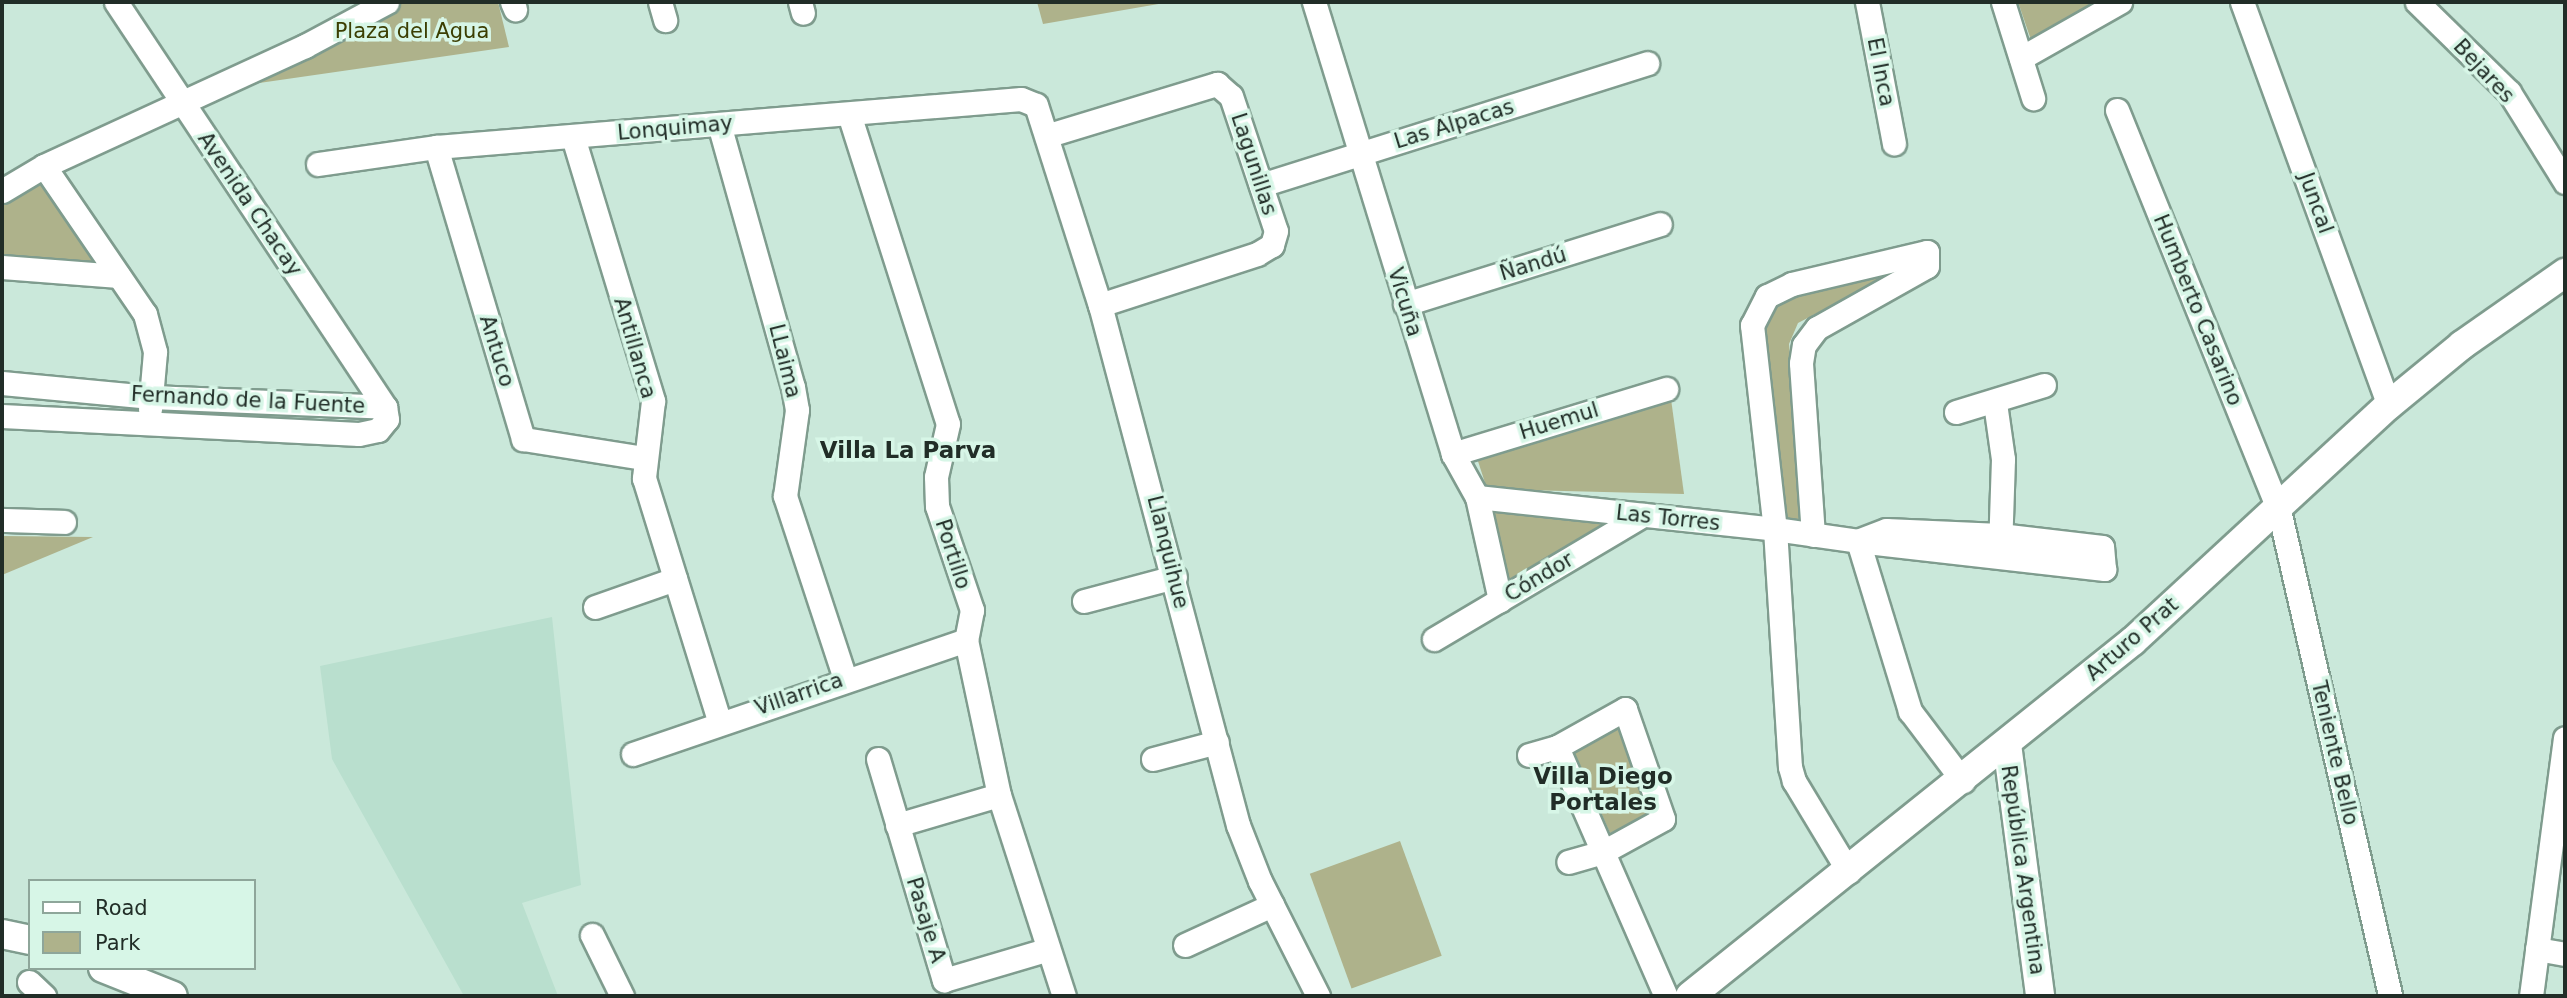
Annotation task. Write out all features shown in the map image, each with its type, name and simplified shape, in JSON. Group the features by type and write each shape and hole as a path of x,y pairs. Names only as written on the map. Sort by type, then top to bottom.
{"main road":[{"name":"Arturo Prat","path":"1690,996 1963,781 2133,641 2279,510 2389,405 2462,345 2565,273"},
{"name":"República Argentina","path":"2007,744 2040,996"},
{"path":"2,934 28,940"},
{"path":"108,970 173,996"}],"street":[{"name":"Avenida Chacay","path":"116,2 385,407"},
{"path":"2,191 44,166 181,100 305,46 387,2"},
{"name":"Vicuña","path":"1315,2 1405,304 1453,454 1477,498 1500,600"},
{"name":"El Inca","path":"1867,2 1894,143"},
{"path":"2003,2 2033,98"},
{"path":"2021,58 2120,2"},
{"name":"Juncal","path":"2242,2 2389,405"},
{"name":"Bejares","path":"2417,2 2509,92 2565,182"},
{"name":"Las Alpacas","path":"1261,185 1647,63"},
{"name":"Lagunillas","path":"1049,135 1217,83 1231,96 1276,231 1272,245 1257,254 1100,304"},
{"name":"Lonquimay","path":"318,164 436,147 1021,99 1032,102"},
{"name":"Llanquihue","path":"1032,102 1049,135 1100,304 1175,577 1238,825 1272,905 1318,996"},
{"name":"Humberto Casarino","path":"2118,110 2279,510"},
{"name":"Portillo","path":"849,114 948,424 936,477 937,506 972,610 966,640 999,796 1046,950 1064,996"},
{"name":"LLaima","path":"719,124 793,387 797,410 785,496 845,678"},
{"name":"Antillanca","path":"573,137 653,401 643,458 644,478 719,721"},
{"name":"Antuco","path":"436,147 523,439 643,458"},
{"path":"44,166 145,314 154,336 147,425"},
{"name":"Ñandú","path":"1405,304 1660,224"},
{"path":"1813,535 1801,363 1804,345 1817,328 1927,266 1930,257 1922,251 1793,284 1767,296 1757,309 1752,325 1775,528 1790,766 1794,781 1849,872"},
{"path":"2,267 119,276"},
{"name":"Fernando de la Fuente","path":"2,383 151,397 385,407 387,419 378,430 359,434 2,416"},
{"path":"1956,412 1995,403 2044,385"},
{"name":"Huemul","path":"1453,454 1666,388"},
{"path":"1995,403 2003,459 2000,546"},
{"name":"Las Torres","path":"1477,498 1775,528 1858,541 2000,546 2103,558"},
{"name":"Teniente Bello","path":"2279,510 2390,996"},
{"name":"Cóndor","path":"1434,639 1643,515"},
{"path":"2,520 64,522"},
{"path":"1858,541 1910,711 1963,781"},
{"path":"1084,601 1175,577"},
{"path":"595,607 675,579"},
{"name":"Villarrica","path":"633,754 719,721 966,640"},
{"path":"1528,755 1557,747 1625,709 1662,819 1603,852 1568,862"},
{"path":"2531,996 2561,813 2565,738"},
{"path":"1153,759 1217,742"},
{"path":"1557,747 1665,996"},
{"name":"Pasaje A","path":"878,759 944,979 1046,950"},
{"path":"897,825 999,796"},
{"path":"1185,944 1272,905"},
{"path":"592,935 622,996"},
{"path":"2537,950 2565,954"}],"shaded area":[{"path":"552,617 581,885 522,903 558,996 464,996 332,759 320,666"}],"green space":[{"name":"Plaza del Agua","path":"402,2 498,2 509,47 239,86"},
{"path":"1037,2 1170,2 1043,24"},
{"path":"2018,2 2099,2 2031,40"},
{"path":"44,174 110,270 2,261 2,199"},
{"path":"1909,265 1798,323 1789,344 1806,521 1782,524 1763,326 1770,311 1792,295"},
{"path":"1671,399 1684,494 1487,489 1476,455"},
{"path":"1486,512 1612,522 1510,587"},
{"path":"2,536 93,537 2,575"},
{"path":"1624,719 1653,815 1610,833 1572,747"},
{"path":"1400,841 1442,956 1352,988 1310,874"}],"district":[{"name":"Villa La Parva","path":"908,450"},
{"name":"Villa Diego Portales","path":"1603,789"}]}
